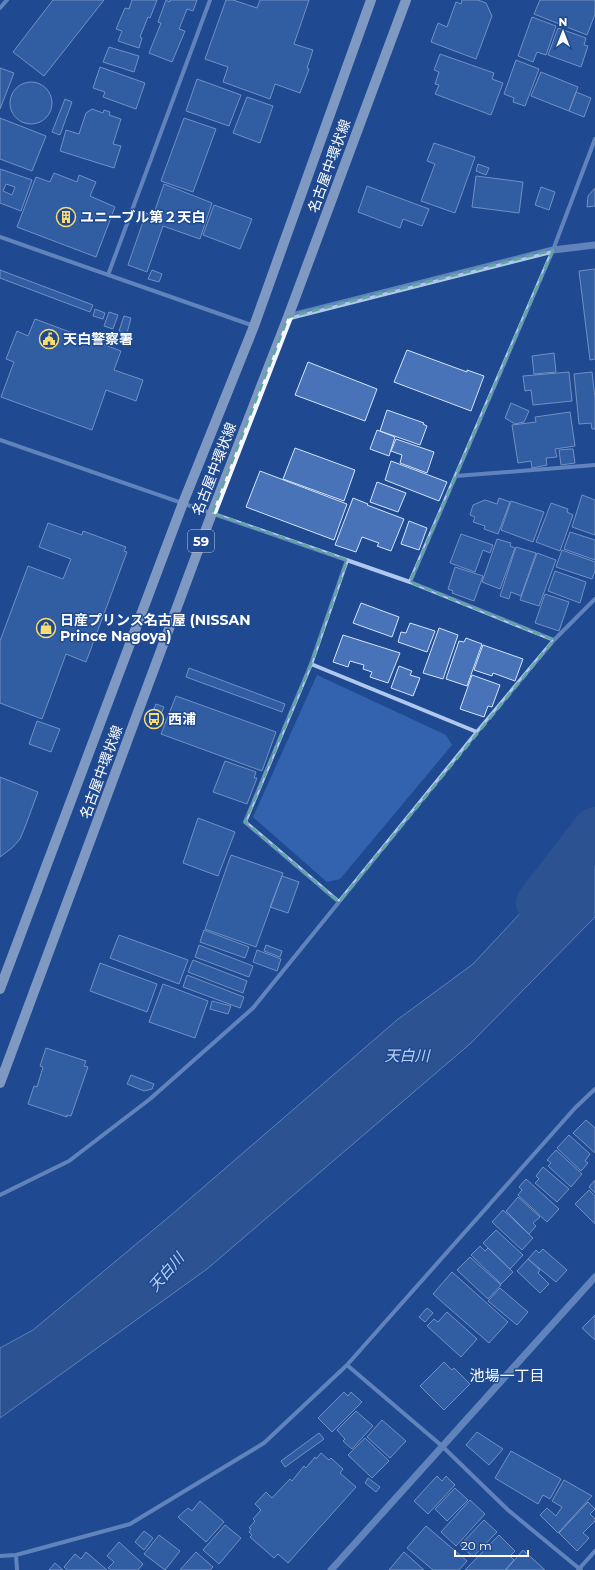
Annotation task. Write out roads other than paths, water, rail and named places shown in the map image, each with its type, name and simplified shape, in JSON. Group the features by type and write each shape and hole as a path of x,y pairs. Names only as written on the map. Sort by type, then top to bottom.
{"main road":[{"name":"名古屋中環状線","path":"0,988 183,503 254,326 370,0"},
{"name":"名古屋中環状線","path":"0,1083 212,513 288,317 406,0"}],"street":[{"path":"0,8 7,0"},
{"path":"108,275 210,0"},
{"path":"410,582 553,250 595,139"},
{"path":"0,237 254,326"},
{"path":"288,317 553,250 595,245"},
{"path":"0,440 410,582 554,640"},
{"path":"456,476 595,465"},
{"path":"339,902 245,822 311,664 347,560"},
{"path":"0,1195 69,1160 150,1099 253,1008 477,732 554,640 595,599"},
{"path":"311,664 477,732"},
{"path":"0,1556 16,1555 130,1524 264,1443 347,1365 575,1108 595,1088"},
{"path":"331,1570 595,1277"},
{"path":"347,1365 442,1446 508,1510 579,1570 595,1551"},
{"path":"16,1555 17,1570"}],"water":[{"name":"天白川","path":"595,833 595,917 471,1043 207,1269 0,1418 0,1348 33,1330 170,1216 397,1020 473,964"}],"waterway":[{"name":"天白川","path":"538,903 595,829"}],"place":[{"name":"ユニーブル第２天白","path":"66,217"},
{"name":"天白警察署","path":"49,339"},
{"name":"日産プリンス名古屋 (NISSAN Prince Nagoya)","path":"46,628"},
{"name":"西浦","path":"154,719"}],"district":[{"name":"池場一丁目","path":"507,1375"}]}
